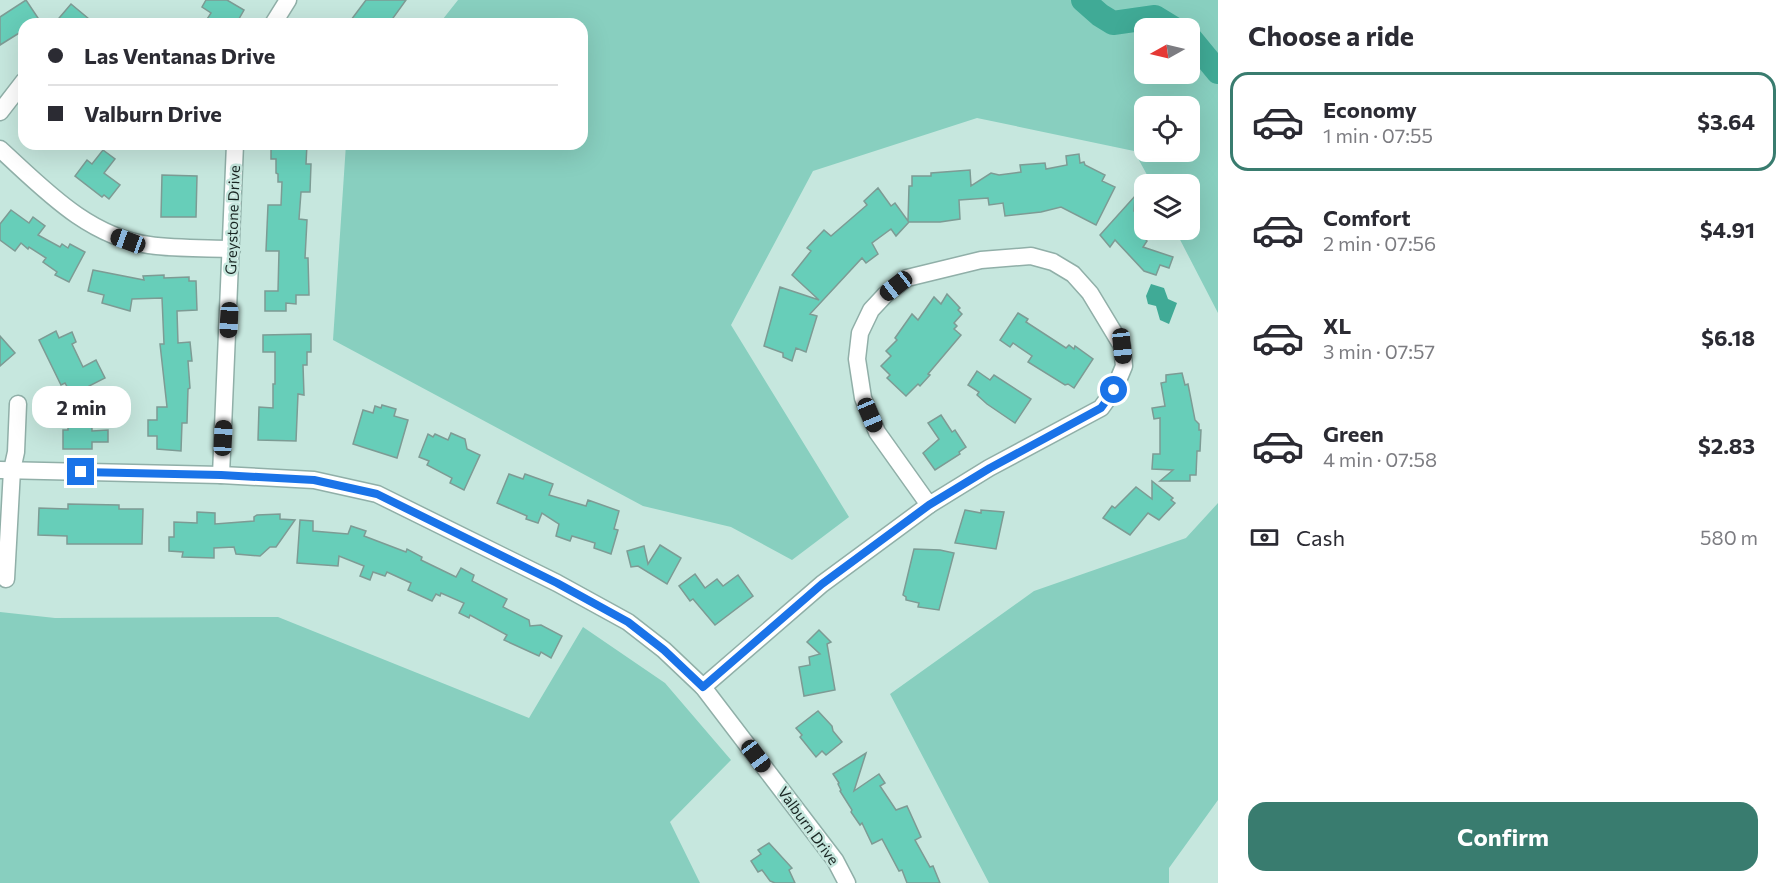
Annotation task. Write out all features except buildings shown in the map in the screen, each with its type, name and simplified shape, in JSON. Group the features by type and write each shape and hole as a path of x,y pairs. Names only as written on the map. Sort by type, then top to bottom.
{"street":[{"path":"276,18 286,1"},
{"path":"0,112 18,89"},
{"path":"0,149 63,206 86,223 106,233 128,241 150,245 232,249"},
{"name":"Greystone Drive","path":"221,475 235,150"},
{"path":"703,687 822,584 929,505 990,468 1101,408 1114,390 1124,366 1122,346 1089,293 1073,274 1053,262 1031,256 981,260 907,278 885,295 871,310 860,333 857,359 863,398 877,432 929,505"},
{"path":"6,579 6,470 16,453 18,404"},
{"name":"Valburn Drive","path":"6,470 221,475 314,480 377,494 557,583 628,622 664,650 703,687 835,860 847,883"}],"shaded area":[{"path":"458,0 1218,0 1218,313 1180,240 1200,240 1200,174 1147,174 1140,162 1200,162 1200,96 1134,96 1134,151 977,118 813,171 731,325 849,517 792,560 731,527 643,506 333,340 346,150 588,150 588,18 444,18"},
{"path":"1151,284 1164,288 1168,299 1177,303 1169,324 1160,320 1156,306 1148,304 1146,296"},
{"path":"1218,503 1218,800 1169,868 1169,883 989,883 890,694 1034,591 1186,538"},
{"path":"0,612 55,618 278,617 529,718 583,627 665,683 731,760 670,822 700,883 0,883"}],"waterway":[{"path":"1083,0 1113,23 1134,20"},
{"path":"1148,18 1157,18"},
{"path":"1200,50 1218,72"}],"route":[{"path":"81,472 221,475 314,480 377,494 557,583 628,622 664,650 703,687 822,584 929,505 990,468 1101,408 1114,390"}]}
